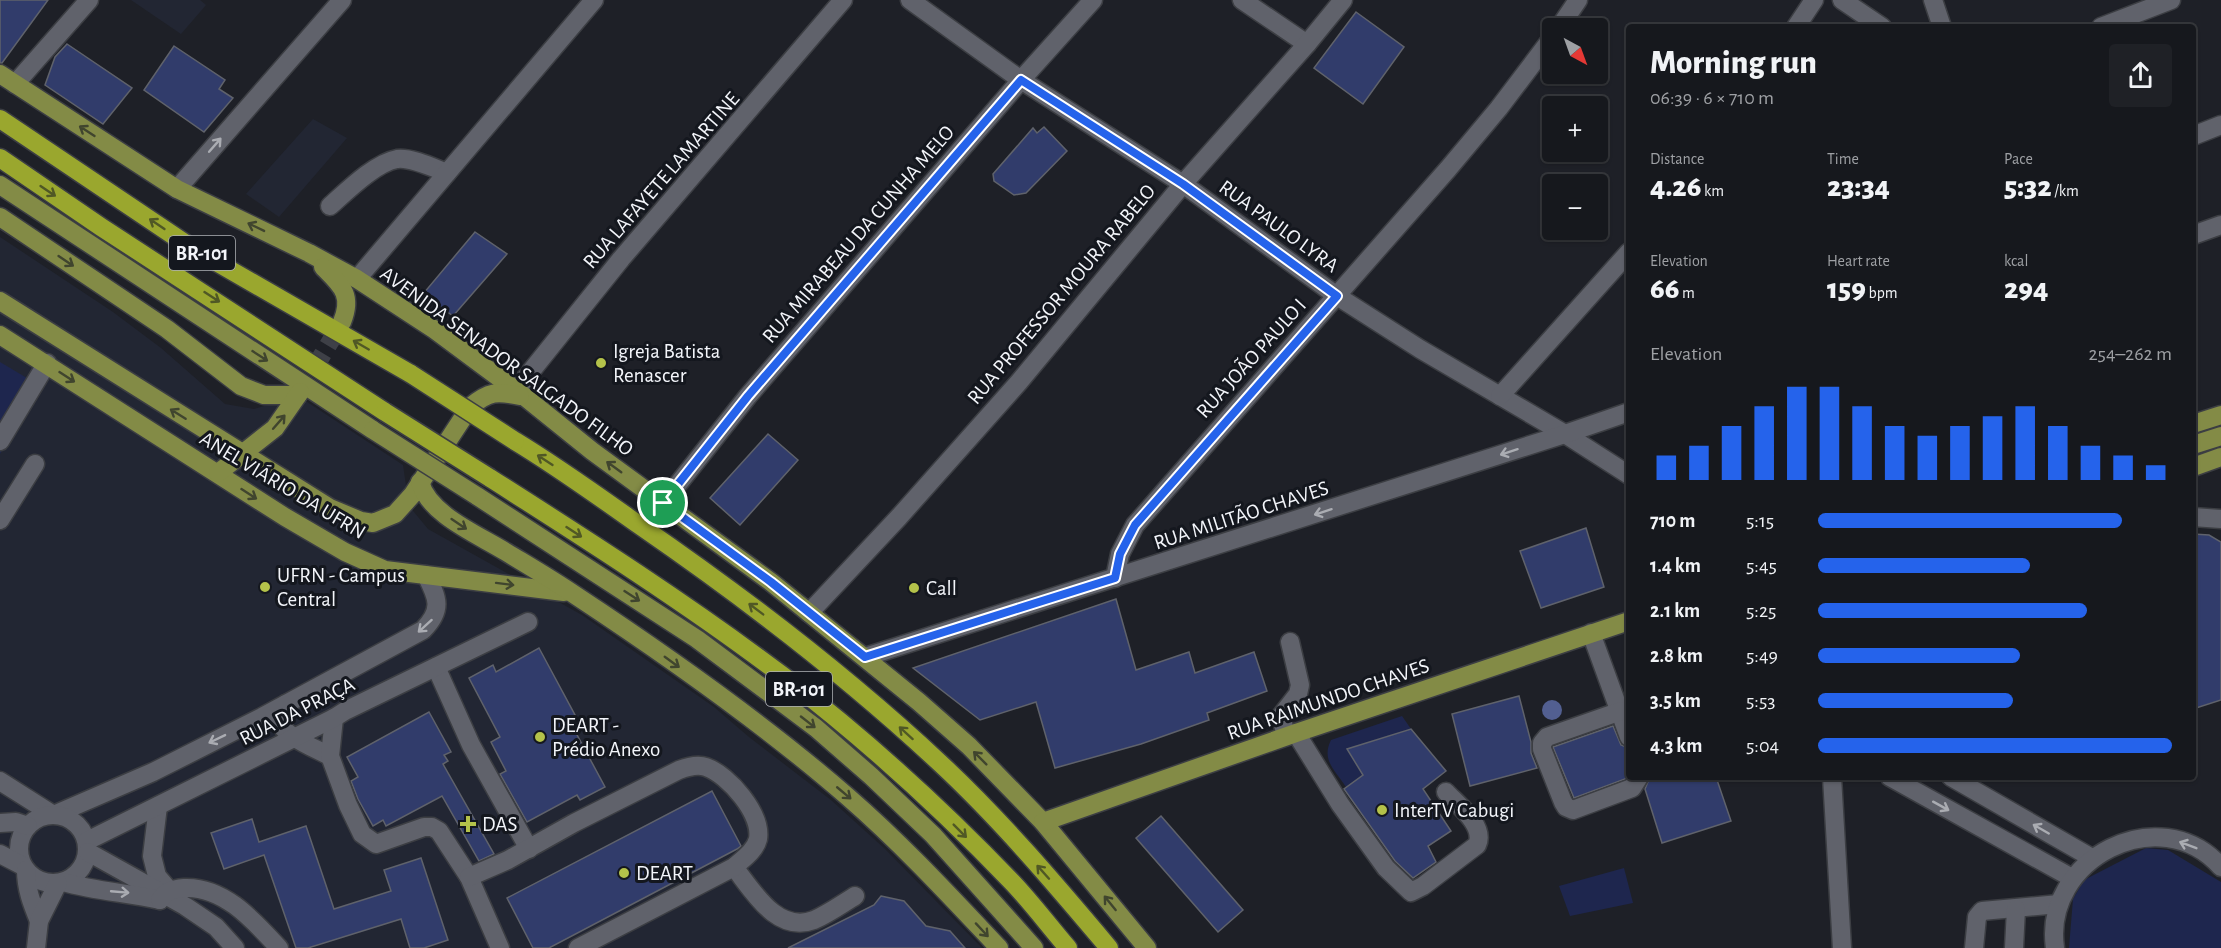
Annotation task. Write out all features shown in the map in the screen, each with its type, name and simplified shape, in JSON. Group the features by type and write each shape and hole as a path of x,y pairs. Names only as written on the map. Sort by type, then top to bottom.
{"highway":[{"name":"BR-101","path":"0,119 192,248 411,374 515,441 711,574 819,658 942,765 1007,832 1109,948"},
{"name":"BR-101","path":"0,158 101,227 690,608 784,677 829,713 947,818 1013,884 1068,948"}],"main road":[{"name":"AVENIDA SENADOR SALGADO FILHO","path":"7,79 177,189 357,279 435,330 592,451 771,582 865,657 969,746 1043,822 1147,948"},
{"path":"0,185 697,639 816,728 871,776 933,835 1034,948"},
{"path":"0,217 159,323 241,386 264,395 299,393 275,428 218,473"},
{"path":"309,253 344,291 347,304 342,322"},
{"name":"ANEL VIÁRIO DA UFRN","path":"0,301 330,508 361,521 373,523 395,514 413,494 470,407 479,399 499,392 520,394"},
{"name":"ANEL VIÁRIO DA UFRN","path":"0,334 285,517 345,552 385,570 572,593"},
{"path":"2196,423 2221,415"},
{"path":"2196,444 2221,436"},
{"path":"2196,466 2221,457"},
{"path":"422,479 428,498 449,517 640,638 718,695 848,797 904,849 999,948"},
{"name":"RUA RAIMUNDO CHAVES","path":"1043,822 1626,622"}],"street":[{"path":"7,79 89,0"},
{"path":"177,189 342,0"},
{"path":"357,279 594,0"},
{"name":"RUA LAFAYETE LAMARTINE","path":"520,394 621,259 843,0"},
{"name":"RUA PAULO LYRA","path":"910,0 1021,80 1183,184 1337,296 1420,350 1626,473"},
{"name":"RUA MIRABEAU DA CUNHA MELO","path":"663,503 748,396 1093,0"},
{"path":"1242,0 1307,44"},
{"name":"RUA PROFESSOR MOURA RABELO","path":"809,613 899,517 1019,382 1183,184 1343,0"},
{"path":"1566,18 1578,0"},
{"path":"1798,24 1814,0"},
{"path":"1842,0 1878,24"},
{"path":"1933,0 1941,24"},
{"path":"2109,24 2171,0"},
{"name":"RUA JOÃO PAULO I","path":"1115,578 1120,554 1135,525 1492,116 1542,51"},
{"path":"2196,135 2221,125"},
{"path":"330,206 370,171 397,159 421,163 447,173"},
{"path":"2196,233 2221,225"},
{"path":"1500,396 1626,255"},
{"path":"0,441 47,363"},
{"name":"RUA MILITÃO CHAVES","path":"865,657 1565,435 1626,413"},
{"path":"0,520 35,464"},
{"path":"2196,517 2221,519"},
{"name":"RUA DA PRAÇA","path":"54,814 153,772 330,681 423,630 429,624 437,608 435,594 426,575"},
{"name":"RUA DA PRAÇA","path":"87,846 158,806 528,622"},
{"path":"1591,633 1626,727"},
{"path":"1290,642 1300,685 1298,694 1281,716 1291,735 1366,841 1386,868 1411,892 1423,886 1477,845 1480,840 1477,829 1446,792"},
{"path":"436,667 471,745 529,849"},
{"path":"330,681 344,682 352,689 352,702 340,714 330,756 348,805 365,838 376,844 424,828 435,828 445,838 469,876 500,948"},
{"path":"286,704 278,719 283,728 294,737 330,756"},
{"path":"1621,711 1547,737 1542,743 1542,749 1563,802 1566,807 1573,810 1632,788 1637,780"},
{"path":"469,876 529,849 689,766 706,767 725,779 746,801 756,820 758,840 752,851 734,867 578,948"},
{"path":"1832,780 1842,948"},
{"path":"1895,780 2072,878"},
{"path":"1956,780 2092,858"},
{"path":"0,781 54,814 76,822 83,831 87,846 85,862 80,870 61,882 39,921 36,948"},
{"path":"158,806 152,856 164,895"},
{"path":"39,921 31,903 19,845 28,826 43,816 54,814"},
{"path":"0,823 16,822 28,826"},
{"path":"2055,948 2055,922 2059,904 2072,878 2092,858 2119,843 2148,837 2172,839 2195,848 2221,867"},
{"path":"87,846 216,927 235,948"},
{"path":"0,854 25,868 40,881 61,882 91,890 164,895 198,888 232,903 279,948"},
{"path":"734,867 761,901 779,919 812,921 855,896"},
{"path":"1974,948 1977,917 1982,911 2059,904"},
{"path":"2014,948 2016,909"}],"shaded area":[{"path":"131,0 200,0 206,5 181,34"},
{"path":"313,119 347,138 279,217 246,194"},
{"name":"UFRN - Campus Central","path":"0,237 113,312 161,348 225,404 254,409 298,396 403,465 409,506 428,529 582,615 714,707 831,800 885,849 982,948 0,948"},
{"path":"0,362 37,384 0,454"},
{"path":"1552,700 1559,703 1562,710 1559,717 1552,720 1545,717 1542,710 1545,703"},
{"path":"1402,716 1411,729 1348,749 1363,775 1346,787 1328,759 1328,747 1331,740"},
{"path":"2146,848 2168,850 2221,882 2221,948 2069,948 2073,899 2084,880"},
{"path":"1624,868 1633,903 1570,916 1559,886"}],"building":[{"path":"0,0 48,0 2,63 0,63"},
{"path":"1356,12 1404,47 1363,104 1314,68"},
{"path":"67,44 132,88 103,124 45,85 55,57"},
{"path":"174,46 225,80 219,89 233,98 204,132 144,90"},
{"path":"1044,127 1067,151 1026,193 1014,195 994,181 993,174 1033,128 1037,133"},
{"path":"475,232 507,254 453,316 423,294"},
{"path":"768,434 798,460 740,525 710,498"},
{"path":"1586,528 1604,587 1541,608 1520,551"},
{"path":"2196,534 2209,535 2221,542 2221,700 2196,708"},
{"path":"1116,599 1136,670 1189,652 1195,673 1254,652 1267,691 1207,713 1209,720 1141,744 1055,768 1036,702 980,720 913,668"},
{"name":"DEART - Prédio Anexo","path":"539,648 575,715 568,718 605,787 580,800 577,795 527,822 500,774 506,771 491,742 500,737 469,678 493,665 496,672"},
{"path":"1519,696 1531,742 1531,753 1537,768 1470,786 1452,714"},
{"path":"429,712 451,752 444,755 448,761 443,764 494,854 479,861 442,796 386,826 383,820 373,826 351,781 358,777 347,757"},
{"path":"1613,726 1621,745 1626,747 1626,777 1574,798 1553,747"},
{"name":"InterTV Cabugi","path":"1411,729 1446,771 1423,789 1451,831 1428,846 1436,862 1413,878 1395,861 1344,789 1363,775 1347,749"},
{"path":"1649,780 1717,780 1731,821 1662,843 1645,789"},
{"name":"DEART","path":"712,791 741,846 549,948 533,948 507,898"},
{"path":"1161,816 1243,910 1218,932 1136,838"},
{"path":"252,819 259,842 306,826 334,909 391,891 384,870 421,858 448,940 424,948 410,948 401,919 308,948 296,948 264,855 224,869 211,833"},
{"path":"881,896 904,901 926,926 950,931 965,948 788,948 874,905"}],"tunnel":[{"path":"300,392 342,322"}],"place":[{"name":"Igreja Batista Renascer","path":"601,363"},
{"name":"UFRN - Campus Central","path":"265,587"},
{"name":"Call","path":"914,588"},
{"name":"DEART - Prédio Anexo","path":"540,737"},
{"name":"InterTV Cabugi","path":"1382,810"},
{"name":"DAS","path":"468,824"},
{"name":"DEART","path":"624,873"}],"route":[{"path":"1021,80 1183,184 1337,296 1135,525 1120,554 1115,578 865,657 771,582 663,503 748,396 1021,80"}]}
